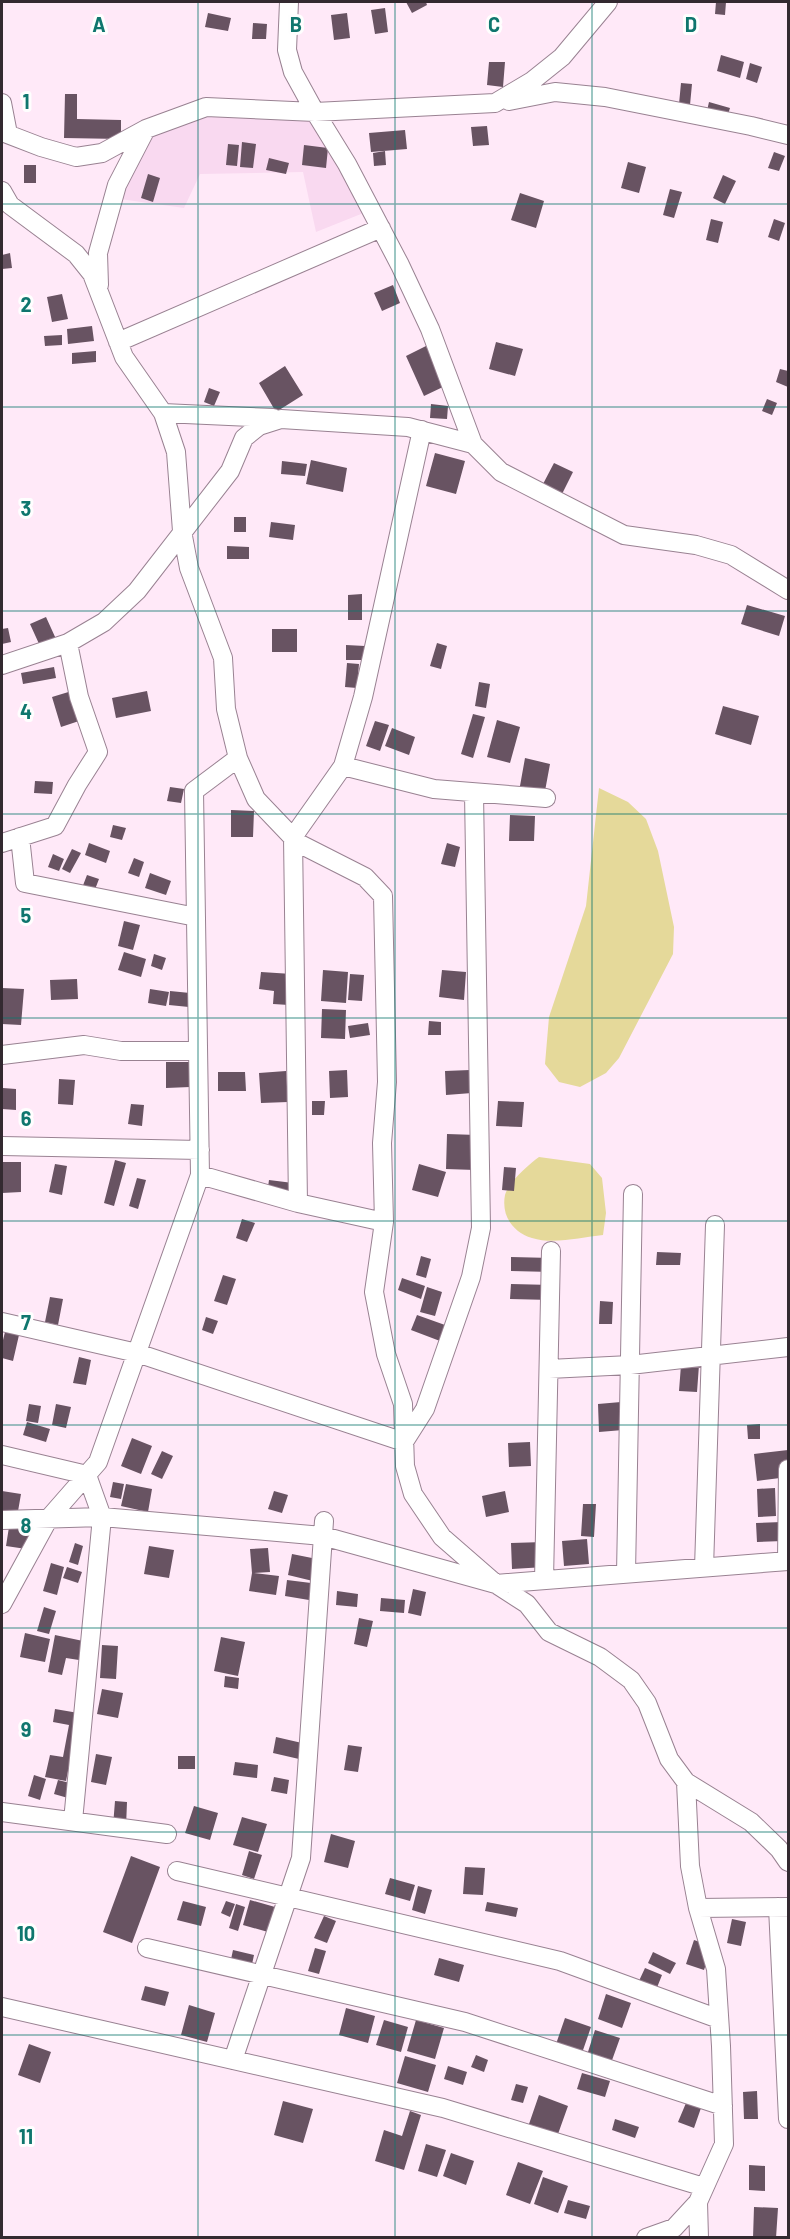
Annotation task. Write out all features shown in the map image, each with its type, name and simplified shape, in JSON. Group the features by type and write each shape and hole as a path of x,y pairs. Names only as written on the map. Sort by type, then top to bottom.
{"street":[{"path":"289,2 287,50 293,72 347,164 430,329 473,444 501,472 624,535 696,545 731,555 789,590"},
{"path":"495,104 532,81 562,57 608,2"},
{"path":"2,103 5,133 76,157 102,153 146,129 206,106 315,112 495,104 555,92 605,97 789,135"},
{"path":"99,293 98,253 117,185 146,129"},
{"path":"2,191 10,205 76,254 92,274 124,357 163,412 176,452 182,531 189,568 223,658 226,709 238,758 256,800 298,843 365,877 383,896 387,1082 382,1143 384,1222 374,1292 386,1354 403,1404 405,1466 413,1494 442,1537 496,1584 527,1604 549,1632 600,1657 631,1680 647,1703 669,1759 686,1782 751,1822 789,1862"},
{"path":"118,342 381,228"},
{"path":"163,412 408,427 473,444"},
{"path":"2,665 68,643 104,622 137,591 231,471 244,438 259,426 281,419"},
{"path":"298,1203 293,837 343,766 363,697 422,430"},
{"path":"2,843 55,826 98,752 80,697 68,643"},
{"path":"3,1601 49,1518 98,1462 200,1175 194,791 238,758"},
{"path":"343,766 434,789 546,798"},
{"path":"404,1442 425,1409 471,1278 481,1228 474,793"},
{"path":"20,837 25,882 196,917"},
{"path":"2,1056 84,1045 121,1051 198,1051"},
{"path":"2,1146 200,1150"},
{"path":"200,1175 298,1203 384,1222"},
{"path":"626,1574 633,1194"},
{"path":"705,1568 715,1225"},
{"path":"544,1580 551,1251"},
{"path":"2,1322 137,1353 404,1442"},
{"path":"549,1369 630,1365 711,1354 789,1347"},
{"path":"2,1455 87,1475"},
{"path":"2,1520 102,1517 324,1528 496,1584 788,1561 789,1469"},
{"path":"73,1821 102,1517 87,1475"},
{"path":"233,2060 301,1858 324,1528"},
{"path":"646,2238 674,2228 701,2195 724,2144 716,1969 698,1908 690,1866 686,1782"},
{"path":"2,1812 167,1834"},
{"path":"177,1871 560,1962 719,2019"},
{"path":"698,1908 783,1907 789,2118"},
{"path":"147,1948 465,2022 723,2106"},
{"path":"2,2007 443,2108 701,2195"},
{"path":"699,2238 701,2195"}],"shaded area":[{"path":"206,107 315,112 371,210 316,232 303,172 200,174 184,208 113,198 146,129"},
{"path":"599,788 628,802 646,819 658,851 674,927 673,954 619,1058 606,1073 580,1087 559,1082 545,1064 549,1017 586,906"},
{"path":"539,1157 590,1164 602,1178 606,1213 603,1235 549,1241 532,1238 514,1227 505,1210 505,1195 514,1180"}],"building":[{"path":"406,2 426,2 427,5 412,13"},
{"path":"716,2 726,2 725,15 715,14"},
{"path":"385,8 388,32 375,34 371,10"},
{"path":"208,13 231,18 228,31 205,27"},
{"path":"347,13 350,38 334,40 331,15"},
{"path":"253,23 267,24 266,39 252,39"},
{"path":"721,55 744,62 740,78 717,71"},
{"path":"489,62 505,62 503,87 487,85"},
{"path":"750,63 762,67 757,83 746,79"},
{"path":"681,83 692,84 690,105 679,104"},
{"path":"65,94 77,94 77,119 121,120 121,139 64,138"},
{"path":"709,102 730,108 726,121 706,115"},
{"path":"487,126 489,145 473,146 471,127"},
{"path":"405,130 407,149 371,152 369,133"},
{"path":"242,142 256,144 253,168 240,167"},
{"path":"228,144 239,145 237,166 226,165"},
{"path":"304,145 328,148 326,168 302,165"},
{"path":"385,151 386,165 374,166 373,153"},
{"path":"774,152 785,156 779,171 768,168"},
{"path":"269,158 289,163 286,174 266,170"},
{"path":"628,162 646,167 639,193 621,188"},
{"path":"24,165 36,165 36,183 24,183"},
{"path":"148,174 160,178 153,202 141,198"},
{"path":"723,175 736,181 725,204 713,198"},
{"path":"670,189 682,192 674,218 663,215"},
{"path":"520,193 544,201 536,228 511,220"},
{"path":"711,219 723,222 718,243 706,240"},
{"path":"774,219 785,223 779,241 768,237"},
{"path":"10,253 12,268 2,269 2,255"},
{"path":"393,285 400,303 382,311 374,293"},
{"path":"62,294 68,319 52,322 47,297"},
{"path":"92,326 94,341 68,344 67,329"},
{"path":"62,335 62,345 45,346 44,336"},
{"path":"496,342 523,349 515,376 489,369"},
{"path":"426,346 445,386 424,396 406,356"},
{"path":"96,351 96,362 72,364 72,353"},
{"path":"285,366 303,395 276,412 259,383"},
{"path":"780,369 788,371 788,387 776,382"},
{"path":"209,388 220,392 214,406 204,402"},
{"path":"767,399 777,403 772,415 762,411"},
{"path":"431,404 448,406 447,419 430,418"},
{"path":"435,453 465,461 456,494 426,486"},
{"path":"311,460 347,468 343,492 306,484"},
{"path":"282,461 307,464 305,476 281,474"},
{"path":"554,463 573,472 562,494 543,484"},
{"path":"234,517 246,517 246,532 234,532"},
{"path":"271,522 295,525 293,540 269,537"},
{"path":"227,546 249,547 249,559 227,559"},
{"path":"362,594 362,620 348,620 348,595"},
{"path":"747,605 785,616 779,636 741,624"},
{"path":"46,617 56,639 40,646 30,624"},
{"path":"8,628 11,642 2,644 2,629"},
{"path":"272,629 297,629 297,652 272,652"},
{"path":"437,643 447,646 441,669 430,666"},
{"path":"346,645 365,646 364,660 346,660"},
{"path":"347,663 359,664 357,688 345,687"},
{"path":"54,667 56,678 23,684 21,673"},
{"path":"479,682 490,684 486,708 475,706"},
{"path":"75,690 85,719 61,727 52,697"},
{"path":"147,691 151,711 116,718 112,698"},
{"path":"723,706 759,716 751,745 715,734"},
{"path":"473,714 485,717 473,758 461,754"},
{"path":"497,720 520,727 510,763 487,757"},
{"path":"375,721 389,725 380,751 366,746"},
{"path":"392,728 415,737 409,755 385,746"},
{"path":"525,758 550,764 545,791 520,786"},
{"path":"35,781 53,782 52,794 34,793"},
{"path":"170,787 184,789 181,803 167,801"},
{"path":"231,810 254,811 253,837 231,837"},
{"path":"510,815 535,816 534,841 509,841"},
{"path":"113,825 126,828 122,840 110,837"},
{"path":"89,843 110,851 106,863 85,855"},
{"path":"447,843 460,847 455,867 441,864"},
{"path":"72,849 81,853 70,873 62,869"},
{"path":"53,854 64,859 59,871 48,867"},
{"path":"134,858 144,862 139,877 128,873"},
{"path":"150,873 171,881 166,895 145,888"},
{"path":"87,875 99,879 94,892 82,888"},
{"path":"124,921 140,925 133,950 118,946"},
{"path":"124,952 146,959 141,977 118,970"},
{"path":"154,954 166,958 162,970 151,966"},
{"path":"323,970 348,972 346,1003 321,1001"},
{"path":"442,970 466,972 464,1000 439,997"},
{"path":"261,972 292,974 289,1005 273,1004 274,991 259,989"},
{"path":"350,974 364,975 362,1001 348,1000"},
{"path":"77,979 78,999 51,1000 50,980"},
{"path":"2,988 24,989 21,1025 2,1024"},
{"path":"150,989 169,992 166,1006 148,1003"},
{"path":"170,991 190,993 189,1007 169,1005"},
{"path":"322,1009 346,1010 345,1039 321,1038"},
{"path":"429,1021 441,1022 441,1035 428,1035"},
{"path":"368,1023 370,1035 350,1038 348,1026"},
{"path":"166,1062 190,1062 190,1087 166,1088"},
{"path":"347,1070 348,1097 330,1098 329,1071"},
{"path":"470,1070 472,1093 446,1095 445,1071"},
{"path":"286,1071 288,1102 261,1103 259,1073"},
{"path":"218,1072 245,1072 246,1091 218,1091"},
{"path":"59,1079 75,1080 73,1105 58,1104"},
{"path":"3,1088 16,1089 16,1110 2,1109"},
{"path":"312,1101 325,1101 324,1115 312,1115"},
{"path":"498,1101 524,1102 522,1127 496,1126"},
{"path":"131,1104 144,1105 142,1126 128,1124"},
{"path":"447,1134 477,1135 475,1170 446,1169"},
{"path":"115,1160 126,1163 114,1206 104,1203"},
{"path":"2,1162 21,1162 21,1192 2,1193"},
{"path":"55,1164 67,1166 62,1195 49,1192"},
{"path":"419,1164 446,1172 438,1197 412,1190"},
{"path":"504,1167 516,1168 514,1191 502,1190"},
{"path":"137,1178 146,1180 138,1209 129,1206"},
{"path":"269,1180 293,1183 291,1198 267,1194"},
{"path":"242,1219 255,1223 247,1242 236,1238"},
{"path":"657,1252 681,1253 680,1265 656,1265"},
{"path":"421,1256 431,1259 426,1278 416,1275"},
{"path":"511,1257 552,1258 552,1272 511,1271"},
{"path":"223,1275 236,1279 227,1305 214,1301"},
{"path":"402,1278 425,1286 421,1299 398,1290"},
{"path":"511,1284 552,1285 551,1300 510,1299"},
{"path":"427,1287 442,1292 435,1316 420,1312"},
{"path":"50,1297 63,1299 58,1325 45,1322"},
{"path":"600,1301 613,1302 612,1324 599,1324"},
{"path":"417,1315 445,1325 440,1341 411,1330"},
{"path":"206,1317 218,1321 213,1334 202,1330"},
{"path":"5,1332 19,1335 13,1361 2,1358"},
{"path":"79,1357 91,1360 86,1385 73,1383"},
{"path":"681,1365 699,1365 697,1392 679,1391"},
{"path":"621,1402 623,1430 599,1432 598,1404"},
{"path":"29,1404 41,1406 38,1423 26,1421"},
{"path":"56,1404 71,1407 66,1428 52,1425"},
{"path":"27,1422 50,1429 46,1442 23,1435"},
{"path":"760,1424 760,1439 748,1439 747,1425"},
{"path":"132,1438 152,1446 141,1474 121,1466"},
{"path":"530,1442 531,1466 509,1467 508,1443"},
{"path":"788,1450 788,1477 757,1481 754,1454"},
{"path":"162,1451 173,1456 162,1479 151,1474"},
{"path":"113,1482 124,1484 121,1499 110,1497"},
{"path":"126,1484 152,1489 148,1512 121,1506"},
{"path":"775,1488 776,1516 758,1517 757,1489"},
{"path":"2,1491 21,1494 17,1517 2,1514"},
{"path":"274,1491 288,1495 282,1513 268,1509"},
{"path":"505,1491 509,1512 486,1517 482,1496"},
{"path":"583,1504 596,1504 594,1537 581,1536"},
{"path":"782,1522 783,1541 757,1542 756,1523"},
{"path":"9,1527 36,1531 33,1550 6,1546"},
{"path":"587,1539 589,1564 564,1566 562,1541"},
{"path":"544,1542 545,1567 512,1569 511,1543"},
{"path":"75,1543 83,1546 78,1565 69,1562"},
{"path":"149,1546 174,1550 169,1578 144,1574"},
{"path":"268,1548 270,1572 254,1573 279,1576 276,1595 249,1591 252,1573 250,1549"},
{"path":"292,1554 322,1560 317,1582 288,1575"},
{"path":"51,1563 64,1567 57,1595 43,1591"},
{"path":"67,1567 82,1572 78,1583 63,1578"},
{"path":"287,1580 311,1583 309,1600 285,1596"},
{"path":"413,1589 426,1592 421,1616 408,1613"},
{"path":"337,1591 358,1594 357,1607 336,1605"},
{"path":"381,1598 405,1600 404,1613 380,1611"},
{"path":"44,1607 56,1611 49,1634 37,1631"},
{"path":"359,1618 373,1621 367,1647 354,1644"},
{"path":"25,1633 50,1639 45,1662 20,1657"},
{"path":"55,1635 83,1641 79,1660 66,1658 62,1675 48,1672"},
{"path":"221,1637 245,1642 238,1676 214,1671"},
{"path":"102,1645 118,1646 116,1679 100,1678"},
{"path":"225,1676 239,1678 238,1689 224,1687"},
{"path":"102,1689 123,1693 118,1718 97,1714"},
{"path":"55,1709 90,1715 72,1751 66,1781 45,1777 50,1755 63,1757 69,1725 53,1722"},
{"path":"276,1737 302,1743 299,1759 273,1753"},
{"path":"348,1745 362,1747 358,1772 344,1770"},
{"path":"96,1754 112,1757 106,1785 91,1782"},
{"path":"178,1756 195,1756 195,1769 178,1769"},
{"path":"235,1762 258,1765 257,1778 233,1775"},
{"path":"34,1775 46,1779 40,1800 28,1796"},
{"path":"274,1777 289,1780 287,1794 271,1791"},
{"path":"58,1780 82,1786 75,1814 64,1811 68,1798 54,1794"},
{"path":"115,1801 127,1802 126,1827 113,1826"},
{"path":"194,1806 218,1813 210,1840 185,1833"},
{"path":"242,1817 267,1824 258,1852 233,1845"},
{"path":"331,1834 355,1841 348,1868 324,1862"},
{"path":"249,1851 262,1855 254,1879 242,1875"},
{"path":"131,1856 160,1867 132,1943 103,1932"},
{"path":"465,1867 485,1868 483,1895 463,1894"},
{"path":"390,1878 415,1885 410,1901 385,1894"},
{"path":"418,1886 432,1890 425,1914 412,1910"},
{"path":"250,1900 275,1907 268,1932 243,1925"},
{"path":"183,1901 206,1907 201,1926 177,1920"},
{"path":"226,1901 235,1904 230,1917 221,1913"},
{"path":"487,1902 518,1908 516,1917 485,1911"},
{"path":"236,1904 245,1907 238,1931 229,1928"},
{"path":"324,1916 336,1921 327,1943 314,1938"},
{"path":"732,1919 746,1922 741,1946 727,1943"},
{"path":"694,1940 712,1946 704,1970 686,1964"},
{"path":"315,1948 326,1951 319,1974 308,1971"},
{"path":"233,1950 254,1955 251,1969 230,1964"},
{"path":"653,1952 676,1963 670,1974 648,1963"},
{"path":"439,1958 464,1965 459,1982 434,1975"},
{"path":"645,1968 662,1975 656,1990 638,1983"},
{"path":"145,1986 169,1992 165,2006 141,2000"},
{"path":"606,1994 631,2003 622,2028 598,2019"},
{"path":"189,2005 215,2013 207,2042 181,2035"},
{"path":"346,2008 375,2016 368,2043 339,2035"},
{"path":"565,2018 591,2027 582,2053 556,2044"},
{"path":"384,2020 408,2027 401,2052 376,2045"},
{"path":"416,2020 444,2028 435,2059 407,2051"},
{"path":"595,2030 620,2038 611,2063 587,2055"},
{"path":"29,2044 51,2052 40,2083 18,2075"},
{"path":"476,2055 488,2060 484,2072 471,2067"},
{"path":"405,2056 436,2065 428,2092 397,2083"},
{"path":"448,2066 467,2072 463,2085 444,2079"},
{"path":"582,2073 610,2081 605,2097 577,2089"},
{"path":"516,2084 528,2087 523,2103 511,2100"},
{"path":"757,2091 758,2119 744,2119 743,2092"},
{"path":"539,2095 568,2106 558,2134 529,2124"},
{"path":"283,2101 313,2109 303,2143 274,2135"},
{"path":"686,2103 701,2108 694,2128 678,2122"},
{"path":"410,2111 421,2115 404,2170 375,2161 384,2130 402,2136"},
{"path":"615,2119 639,2127 635,2138 612,2130"},
{"path":"426,2144 446,2150 437,2177 418,2171"},
{"path":"451,2153 474,2161 466,2185 443,2176"},
{"path":"518,2162 543,2171 530,2204 506,2195"},
{"path":"749,2165 765,2166 765,2191 749,2190"},
{"path":"543,2177 568,2186 558,2213 534,2204"},
{"path":"568,2200 590,2206 586,2219 564,2213"},
{"path":"754,2207 778,2208 776,2238 753,2238"}]}
